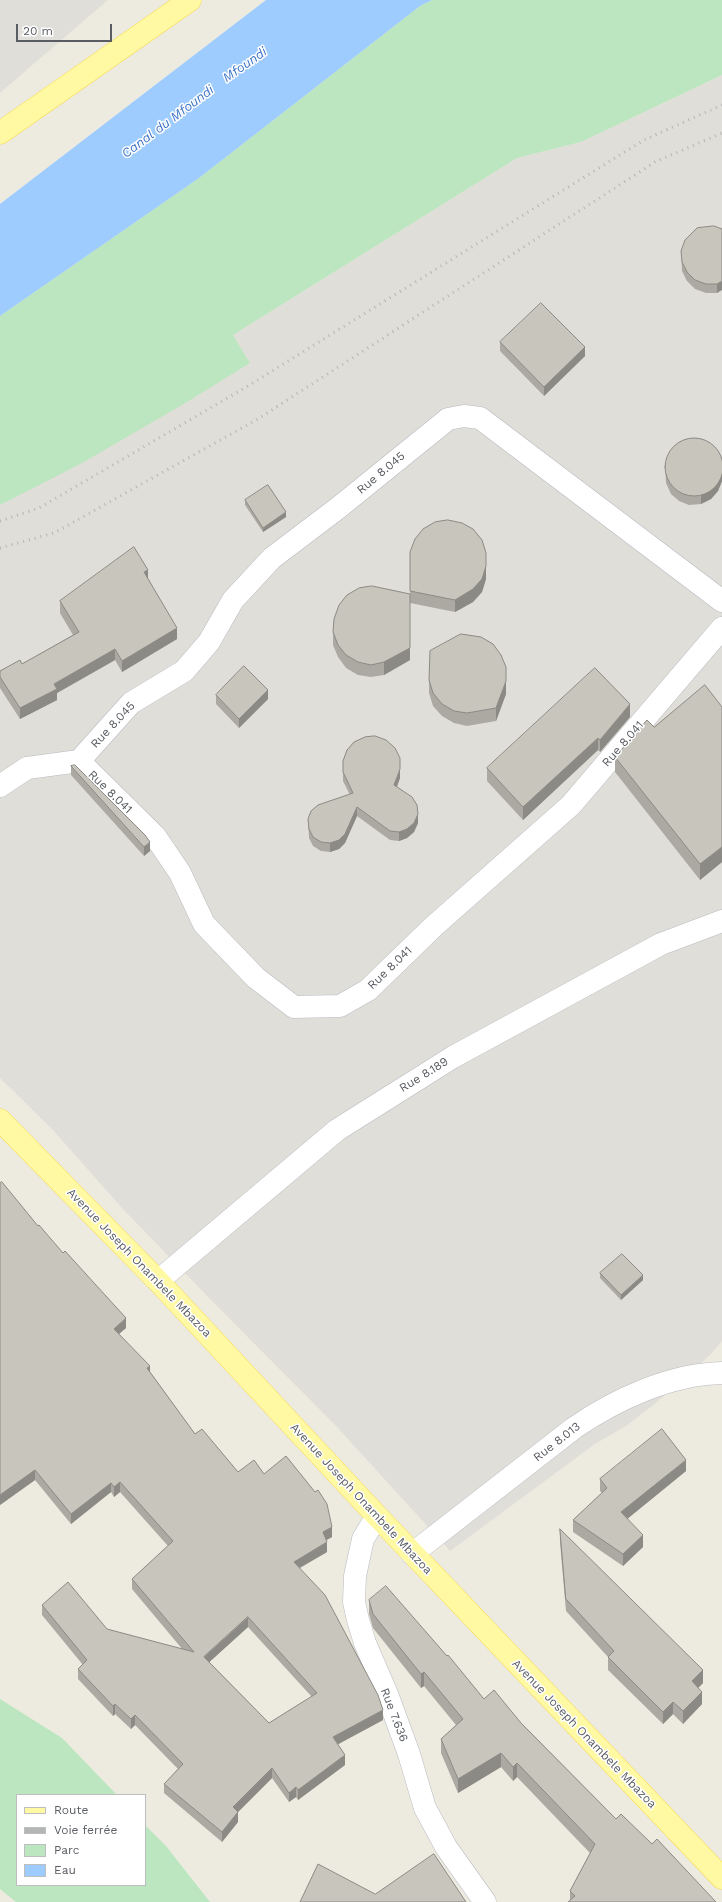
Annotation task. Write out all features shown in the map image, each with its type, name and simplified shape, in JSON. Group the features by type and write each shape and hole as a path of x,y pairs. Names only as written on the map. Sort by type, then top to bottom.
{"main road":[{"path":"0,132 190,0"},
{"name":"Avenue Joseph Onambele Mbazoa","path":"0,1120 158,1281 412,1554 722,1878"}],"street":[{"name":"Rue 8.045","path":"79,761 131,703 184,671 209,642 233,600 272,558 338,508 448,419 464,416 480,418 722,601"},
{"name":"Rue 8.041","path":"0,786 27,768 79,761 156,836 180,873 204,924 256,978 294,1007 340,1006 368,990 434,926 571,804 722,628"},
{"name":"Rue 8.189","path":"158,1281 343,1126 453,1057 661,944 722,921"},
{"name":"Rue 8.013","path":"412,1554 594,1414 624,1398 656,1387 702,1373 722,1373"},
{"name":"Rue 7.636","path":"377,1516 363,1539 355,1576 354,1602 358,1620 365,1644 387,1694 409,1754 425,1808 446,1847 486,1902"}],"shaded area":[{"path":"0,0 108,0 0,93"},
{"path":"722,75 722,1341 710,1355 656,1403 626,1426 595,1444 450,1551 336,1426 121,1207 52,1129 0,1078 0,505 250,363 233,335 517,158 581,142"}],"green space":[{"path":"432,0 722,0 722,75 581,142 517,158 233,335 250,363 182,405 82,463 0,505 0,316 199,178 420,6"},
{"path":"0,1699 62,1738 116,1794 16,1794 16,1886 146,1886 146,1826 166,1846 210,1902 16,1902 0,1889"}],"water":[{"path":"266,0 432,0 420,6 199,178 0,316 0,204"}],"building":[{"path":"714,226 722,229 722,281 717,284 706,284 695,280 687,272 682,262 681,251 685,240 697,228"},
{"path":"541,303 585,347 544,387 500,342"},
{"path":"694,438 710,443 718,451 723,467 718,483 710,491 694,496 678,491 670,483 665,467 670,451 678,443"},
{"path":"268,485 286,512 263,528 245,500"},
{"path":"448,520 462,523 473,529 482,540 486,553 486,566 482,579 473,589 455,600 410,591 410,552 415,539 423,529 435,522"},
{"path":"134,547 148,570 144,572 177,628 122,661 115,649 54,684 57,689 20,708 0,677 0,671 20,660 22,664 79,632 60,601"},
{"path":"372,586 410,594 410,648 384,662 371,665 358,662 346,655 338,645 333,632 334,619 339,605 347,595 359,588"},
{"path":"461,634 481,637 493,644 501,655 506,667 506,681 496,708 467,713 454,711 442,704 433,693 429,680 430,651"},
{"path":"244,666 268,690 239,719 216,695"},
{"path":"595,668 630,704 600,740 598,738 523,807 487,768"},
{"path":"705,685 722,707 722,847 700,864 615,757 647,720 654,727"},
{"path":"375,736 386,740 395,748 400,758 400,769 394,785 412,797 417,805 418,814 414,823 407,829 399,832 390,831 357,807 345,834 339,840 330,843 321,842 313,837 309,829 308,819 311,811 318,805 353,793 343,772 343,761 347,750 354,742 365,737"},
{"path":"75,765 145,835 150,842 144,847 71,766"},
{"path":"2,1182 38,1226 39,1225 63,1253 65,1251 126,1318 114,1329 150,1366 147,1368 195,1434 202,1429 238,1472 254,1460 264,1474 286,1456 315,1492 318,1490 327,1504 332,1527 323,1532 327,1542 294,1562 325,1595 378,1695 383,1710 333,1737 345,1755 298,1790 296,1787 289,1793 272,1768 233,1807 238,1812 222,1832 164,1784 183,1764 135,1715 131,1719 115,1704 113,1706 78,1669 87,1660 42,1605 68,1582 107,1629 194,1652 132,1579 173,1541 120,1482 114,1487 111,1483 71,1514 35,1470 0,1495 0,1183","holes":["248,1617 317,1693 269,1723 204,1657"]},
{"path":"622,1254 643,1275 621,1295 600,1273"},
{"path":"662,1429 686,1460 621,1512 643,1535 623,1554 573,1520 607,1488 600,1479"},
{"path":"560,1529 703,1670 692,1681 702,1692 683,1711 673,1702 663,1712 608,1657 614,1651 566,1599"},
{"path":"386,1586 447,1656 448,1655 484,1699 494,1690 521,1723 616,1819 621,1814 652,1844 657,1839 716,1902 568,1902 575,1896 570,1891 595,1844 517,1763 513,1767 501,1753 458,1779 441,1739 463,1719 424,1672 421,1674 373,1614 369,1600"},
{"path":"434,1854 466,1902 300,1902 318,1864 375,1894"}],"railway":[{"path":"0,521 39,508 248,386 644,140 722,105"},
{"path":"0,548 54,533 258,419 655,162 722,133"}],"water label":[{"name":"Mfoundi","path":"245,65"},
{"name":"Canal du Mfoundi","path":"168,122"}]}
